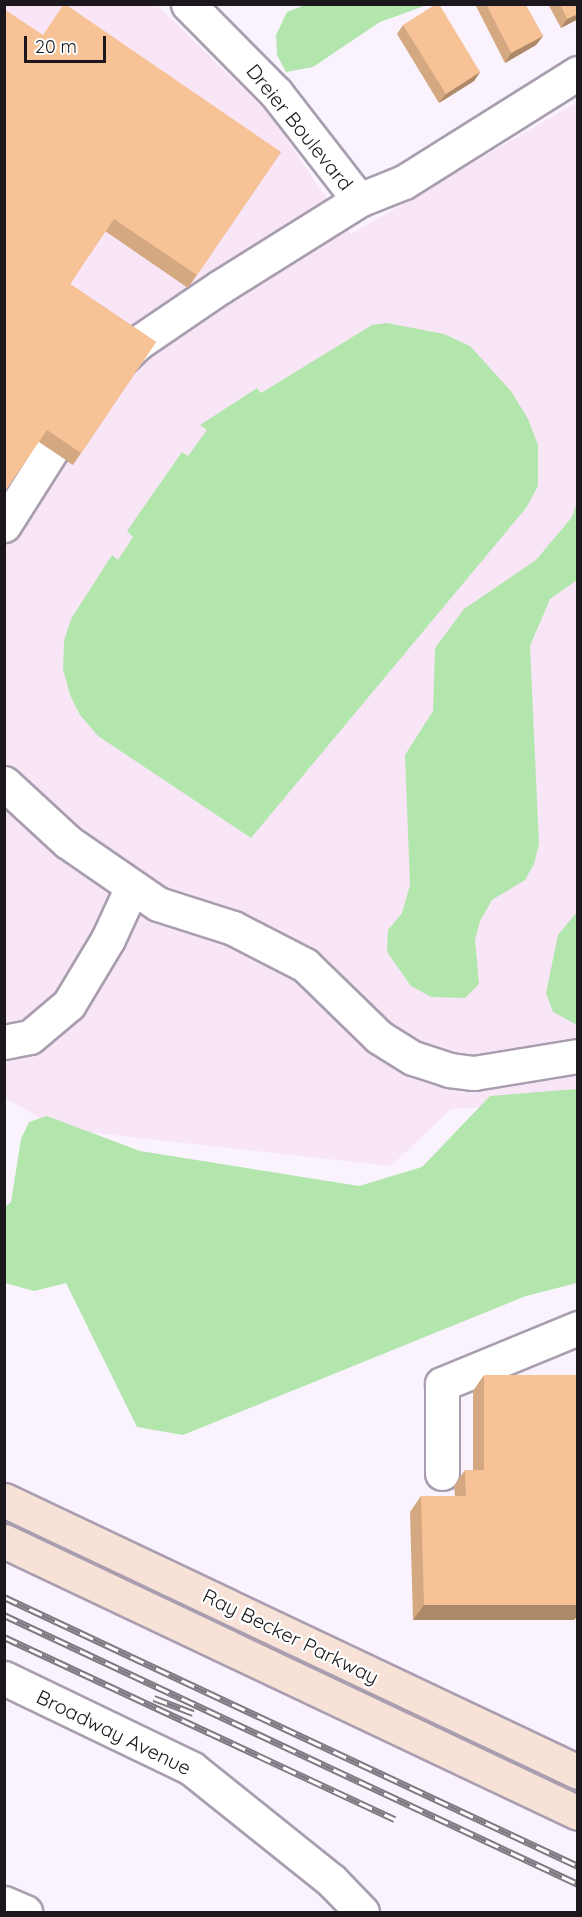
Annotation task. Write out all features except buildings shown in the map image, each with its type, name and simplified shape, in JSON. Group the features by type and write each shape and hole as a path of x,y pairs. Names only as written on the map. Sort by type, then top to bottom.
{"main road":[{"name":"Ray Becker Parkway","path":"4,1500 578,1772"},
{"name":"Ray Becker Parkway","path":"4,1542 578,1813"}],"street":[{"name":"Dreier Boulevard","path":"188,4 276,93 359,200 404,182 578,73"},
{"path":"4,525 78,410 120,358 220,287 359,200"},
{"path":"4,783 68,842 158,904 233,928 305,965 380,1036 412,1058 448,1070 474,1073 578,1056"},
{"path":"4,1042 30,1037 69,1004 108,939 132,887"},
{"path":"442,1473 442,1384 578,1328"},
{"name":"Broadway Avenue","path":"4,1678 191,1768 332,1881 362,1912"},
{"path":"4,1903 25,1912"}],"shaded area":[{"path":"152,4 159,7 269,114 351,234 577,102 577,1102 451,1109 391,1166 59,1129 5,1098 5,5"}],"green space":[{"path":"305,5 427,5 380,22 313,67 286,72 277,55 276,35 287,12"},
{"path":"387,323 444,334 470,346 511,391 528,419 538,445 538,486 526,508 251,838 98,736 80,715 70,695 63,669 64,641 71,619 112,555 118,560 133,537 127,531 182,452 188,456 207,430 200,425 257,388 261,393 372,325"},
{"path":"577,502 577,580 550,599 530,646 539,844 534,864 525,880 492,900 480,921 475,940 479,984 465,998 431,997 411,986 387,952 388,930 402,913 410,885 405,755 433,711 435,648 464,609 536,560 572,517"},
{"path":"577,912 577,1025 553,1012 546,993 558,935"},
{"path":"577,1089 577,1283 526,1296 183,1435 137,1427 66,1283 34,1291 5,1283 5,1207 11,1202 21,1139 29,1122 47,1116 140,1151 359,1186 422,1167 490,1096"}],"railway":[{"path":"4,1597 578,1866"},
{"path":"4,1615 578,1884"},
{"path":"4,1637 395,1819"},
{"path":"154,1698 193,1713"}]}
